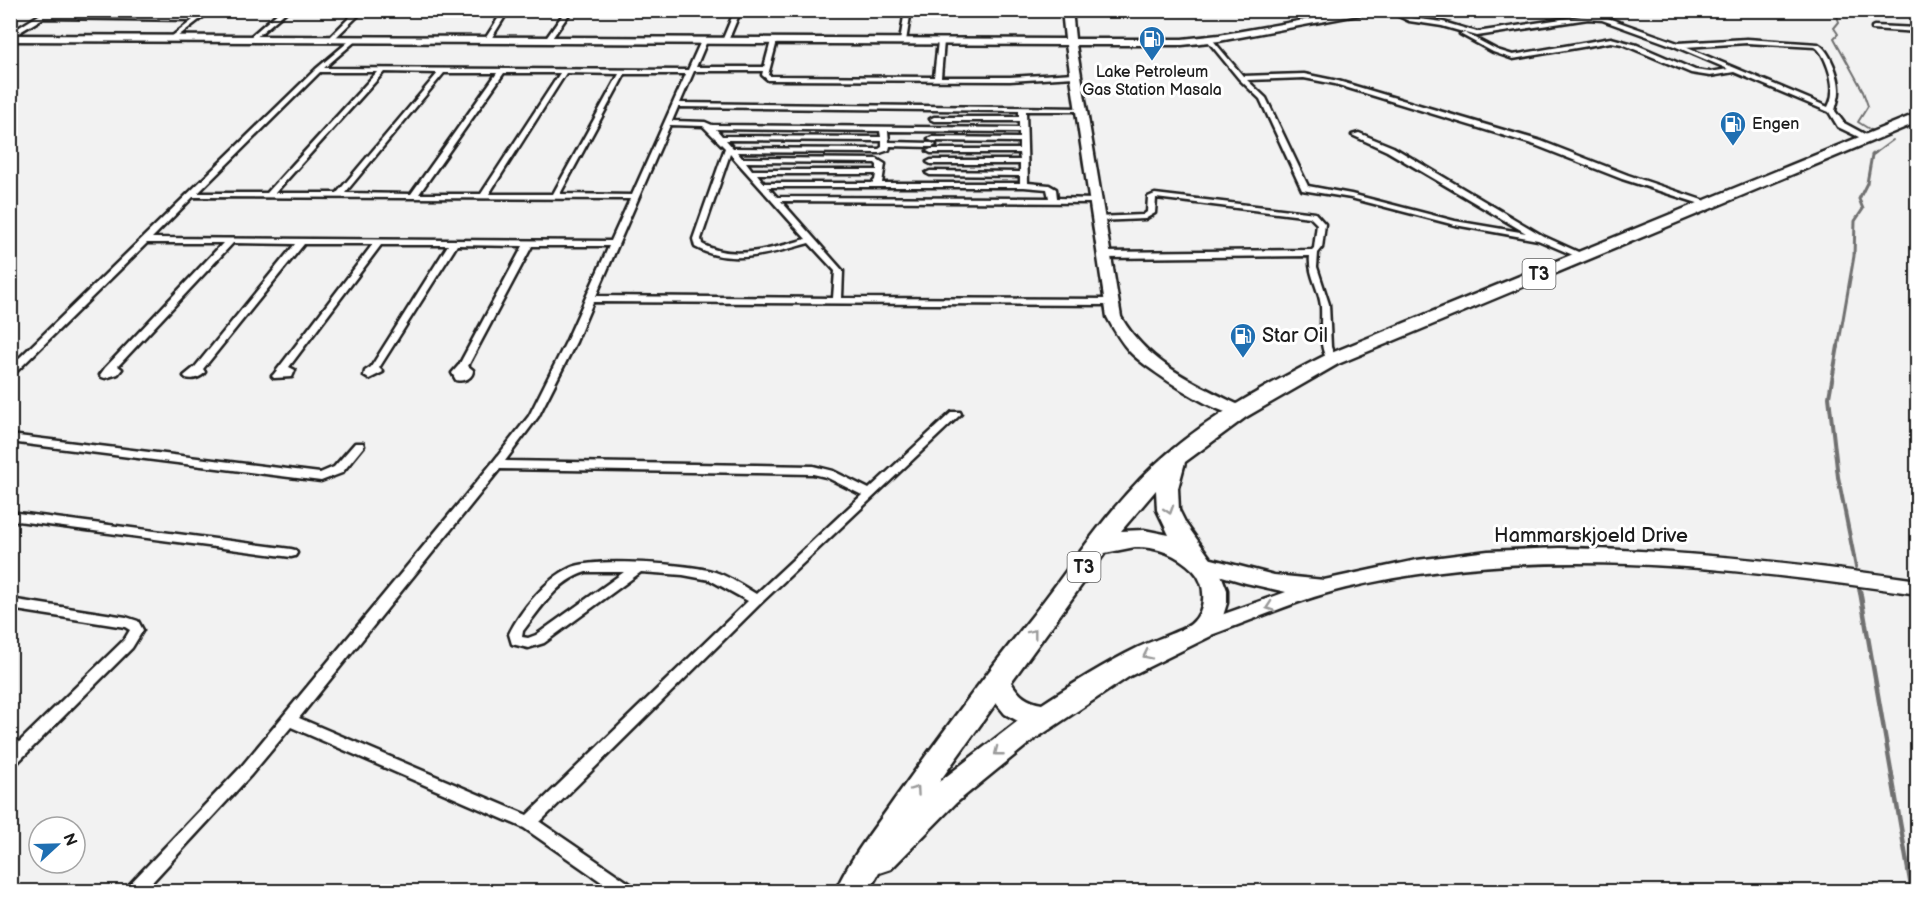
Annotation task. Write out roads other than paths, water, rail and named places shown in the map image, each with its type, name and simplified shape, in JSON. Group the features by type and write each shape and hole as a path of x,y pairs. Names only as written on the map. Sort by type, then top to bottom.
{"highway":[{"name":"T3","path":"1200,631 1124,667 1044,716 946,793 850,891 918,788 1136,498 1176,459 1236,411 1282,384 1331,360 1917,117"},
{"path":"1176,459 1166,482 1165,497 1168,509 1174,524 1212,576 1216,596 1209,618 1200,631"},
{"name":"T3","path":"1100,546 1124,539 1147,539 1173,544 1200,560"},
{"path":"997,680 1013,707 1033,715 1044,716"}],"street":[{"path":"10,37 50,10"},
{"path":"173,38 209,10"},
{"path":"252,38 285,10"},
{"path":"333,37 361,10"},
{"path":"548,40 569,10"},
{"path":"725,41 738,10"},
{"path":"903,41 908,10"},
{"path":"1067,10 1079,109 1110,302 1120,331 1136,350 1159,369 1236,411"},
{"path":"10,37 1182,42 1380,10"},
{"path":"1389,10 1412,20 1440,23 1455,29 1482,46 1513,57 1611,40 1626,43 1701,73 1715,74 1734,70"},
{"path":"426,11 505,11"},
{"path":"488,39 505,11"},
{"path":"42,16 200,18"},
{"path":"1455,29 1487,34 1596,17 1676,45 1831,111 1841,125 1866,137"},
{"path":"1874,28 1917,30"},
{"path":"10,373 318,70 356,38"},
{"path":"1209,39 1241,78 1263,98 1305,188 1351,196 1455,223 1540,238"},
{"path":"132,891 246,771 497,465 533,417 545,397 704,41"},
{"path":"774,41 766,77 1010,79 1074,75"},
{"path":"938,79 941,41"},
{"path":"1676,45 1747,41 1816,45 1822,48 1835,77 1836,92 1831,111"},
{"path":"318,70 623,72 766,69"},
{"path":"269,195 382,71"},
{"path":"339,196 442,72"},
{"path":"413,196 501,72"},
{"path":"484,196 564,72"},
{"path":"555,197 623,72"},
{"path":"1241,78 1304,76 1336,82 1538,143 1625,177 1710,204"},
{"path":"675,105 1079,109"},
{"path":"929,184 934,107"},
{"path":"1022,108 1024,185"},
{"path":"934,119 1022,119"},
{"path":"668,123 705,124 710,127 839,271 837,302"},
{"path":"710,127 1022,130"},
{"path":"730,149 878,151 885,149 884,130"},
{"path":"1356,135 1390,150 1540,238 1583,256"},
{"path":"720,138 886,142 1023,150"},
{"path":"932,145 1023,140"},
{"path":"730,149 697,238 698,245 713,252 747,253 776,250 810,240"},
{"path":"740,160 874,160 881,163 879,181 876,183"},
{"path":"931,162 1023,162"},
{"path":"750,172 880,172"},
{"path":"930,173 1024,174"},
{"path":"761,185 876,183 1024,185 1049,187 1052,189 1053,201"},
{"path":"191,195 634,197"},
{"path":"1097,219 1145,217 1151,213 1152,198 1155,196 1180,201 1304,212 1312,215 1321,224 1313,267 1325,304 1326,347 1331,360"},
{"path":"774,199 1094,201"},
{"path":"145,240 614,244"},
{"path":"112,367 230,241"},
{"path":"198,369 302,241"},
{"path":"285,369 379,242"},
{"path":"374,369 454,243"},
{"path":"463,366 529,243"},
{"path":"1103,255 1314,253"},
{"path":"589,299 1110,302"},
{"path":"529,824 757,600 956,414"},
{"path":"10,438 321,477 338,470 359,446"},
{"path":"497,465 813,470 829,474 869,494"},
{"path":"10,516 291,553"},
{"name":"Hammarskjoeld Drive","path":"1200,631 1345,581 1440,563 1520,555 1604,554 1694,558 1782,567 1917,587"},
{"path":"1200,560 1263,582 1302,586 1345,581"},
{"path":"637,569 540,639 522,644 516,640 515,634 519,627 565,575 575,569 586,567 637,569 687,571 711,576 757,600"},
{"path":"10,604 126,622 134,625 137,630 128,644 10,761"},
{"path":"289,720 529,824 630,891"}],"waterway":[{"path":"1841,10 1837,16 1839,22 1834,28 1838,34 1834,38 1862,89 1868,106 1858,122 1874,132"},
{"path":"1874,154 1893,140"},
{"path":"1838,348 1854,256 1855,221 1863,209 1859,199 1867,183 1872,155 1876,152"},
{"path":"1838,346 1829,397 1838,477 1856,567"},
{"path":"1859,588 1860,593"},
{"path":"1860,591 1912,892"}],"place":[{"name":"Lake Petroleum Gas Station Masala","path":"1152,62"},
{"name":"Engen","path":"1733,147"},
{"name":"Star Oil","path":"1243,359"}]}
